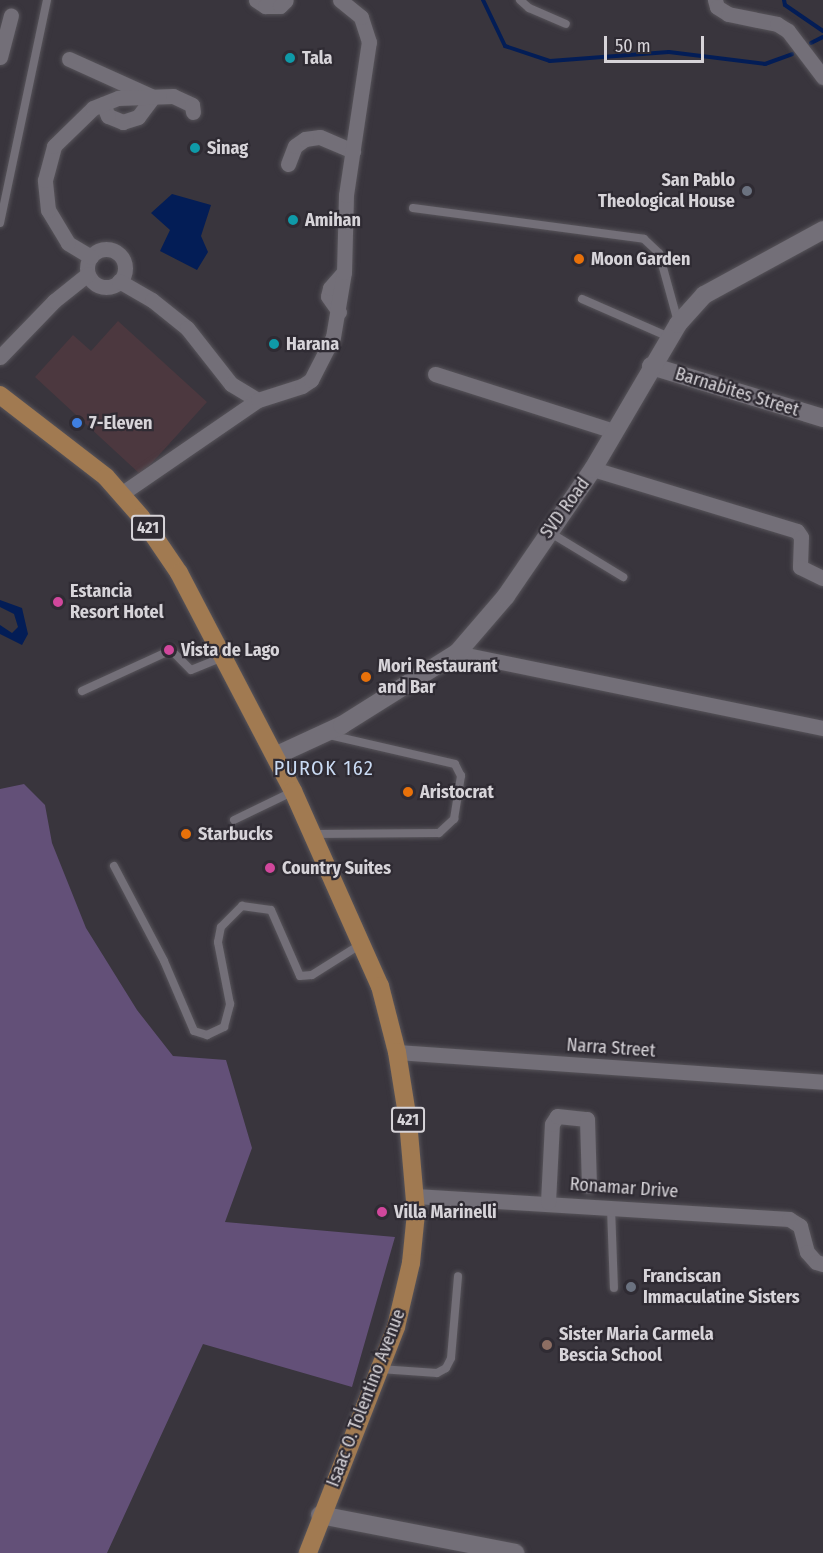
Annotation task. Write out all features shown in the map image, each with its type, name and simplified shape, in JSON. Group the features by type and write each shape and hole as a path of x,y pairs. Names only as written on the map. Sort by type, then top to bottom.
{"main road":[{"name":"SVD Road","path":"275,756 324,734 457,653 506,596 548,532 593,470 673,330 704,295 823,230"},
{"name":"Barnabites Street","path":"651,366 823,418"},
{"name":"Isaac O. Tolentino Avenue","path":"1,396 65,441 121,494 179,573 293,791 380,986 397,1052 415,1196 411,1263 396,1327 320,1515 308,1553"},
{"path":"320,1515 503,1552"}],"street":[{"path":"256,0 266,6 280,6 286,0"},
{"path":"715,0 717,7 728,14 777,24 788,31 823,77"},
{"path":"121,494 258,400 285,393 311,380 333,337 344,272 344,215 369,42 361,17 348,2"},
{"path":"0,57 11,15"},
{"path":"69,59 153,97"},
{"path":"91,257 68,243 48,210 45,180 54,146 73,123 103,104 118,98 173,96 192,105 193,112"},
{"path":"103,104 108,116 123,122 138,117 153,97"},
{"path":"288,164 295,146 305,139 320,137 352,151"},
{"path":"91,257 106,249 118,254 124,264 119,281"},
{"path":"0,357 54,300 88,274 91,257"},
{"path":"88,274 101,286 119,281 152,300 187,328 231,384 258,400"},
{"path":"435,374 614,431"},
{"path":"593,470 797,531 801,537 800,567 823,578"},
{"path":"457,653 823,728"},
{"name":"Narra Street","path":"397,1052 823,1082"},
{"path":"548,1203 552,1124 557,1116 587,1119 589,1186"},
{"name":"Ronamar Drive","path":"415,1196 611,1206 789,1219 801,1226 807,1252 816,1262 823,1264"}],"lane":[{"path":"0,223 47,0"},
{"path":"520,0 529,8 566,24"},
{"path":"413,208 644,238 659,253 673,330 582,298"},
{"path":"548,532 623,577"},
{"path":"82,691 171,650 190,670 224,656"},
{"path":"313,834 445,831 454,819 461,776 455,764 447,761 324,734"},
{"path":"234,820 293,791"},
{"path":"114,866 164,961 194,1031 207,1035 224,1027 230,1004 218,942 221,927 242,906 271,910 300,975 312,975 362,943"},
{"path":"611,1206 614,1288"},
{"path":"380,1369 437,1373 446,1368 451,1358 458,1276"}],"shaded area":[{"path":"118,321 207,402 141,475 35,377 73,335 91,351"},
{"path":"24,784 45,805 52,843 86,928 137,1010 173,1056 226,1060 252,1148 225,1222 395,1237 352,1387 203,1344 107,1553 0,1553 0,789"}],"water":[{"path":"172,194 211,205 201,236 208,252 197,270 160,251 170,230 151,213"},
{"path":"0,600 22,608 28,634 22,645 0,634 0,625 12,633 18,627 14,614 0,607"}],"waterway":[{"path":"483,0 505,46 550,61 669,52 765,64 792,54"},
{"path":"784,0 785,5 823,31"},
{"path":"811,43 823,37"}],"place":[{"name":"Tala","path":"290,58"},
{"name":"Sinag","path":"195,148"},
{"name":"San Pablo Theological House","path":"747,191"},
{"name":"Amihan","path":"293,220"},
{"name":"Moon Garden","path":"579,259"},
{"name":"Harana","path":"274,344"},
{"name":"7-Eleven","path":"77,423"},
{"name":"Estancia Resort Hotel","path":"58,602"},
{"name":"Vista de Lago","path":"169,650"},
{"name":"Mori Restaurant and Bar","path":"366,677"},
{"name":"Aristocrat","path":"408,792"},
{"name":"Starbucks","path":"186,834"},
{"name":"Country Suites","path":"270,868"},
{"name":"Villa Marinelli","path":"382,1212"},
{"name":"Franciscan Immaculatine Sisters","path":"631,1287"},
{"name":"Sister Maria Carmela Bescia School","path":"547,1345"}],"district":[{"name":"PUROK 162","path":"324,768"}]}
